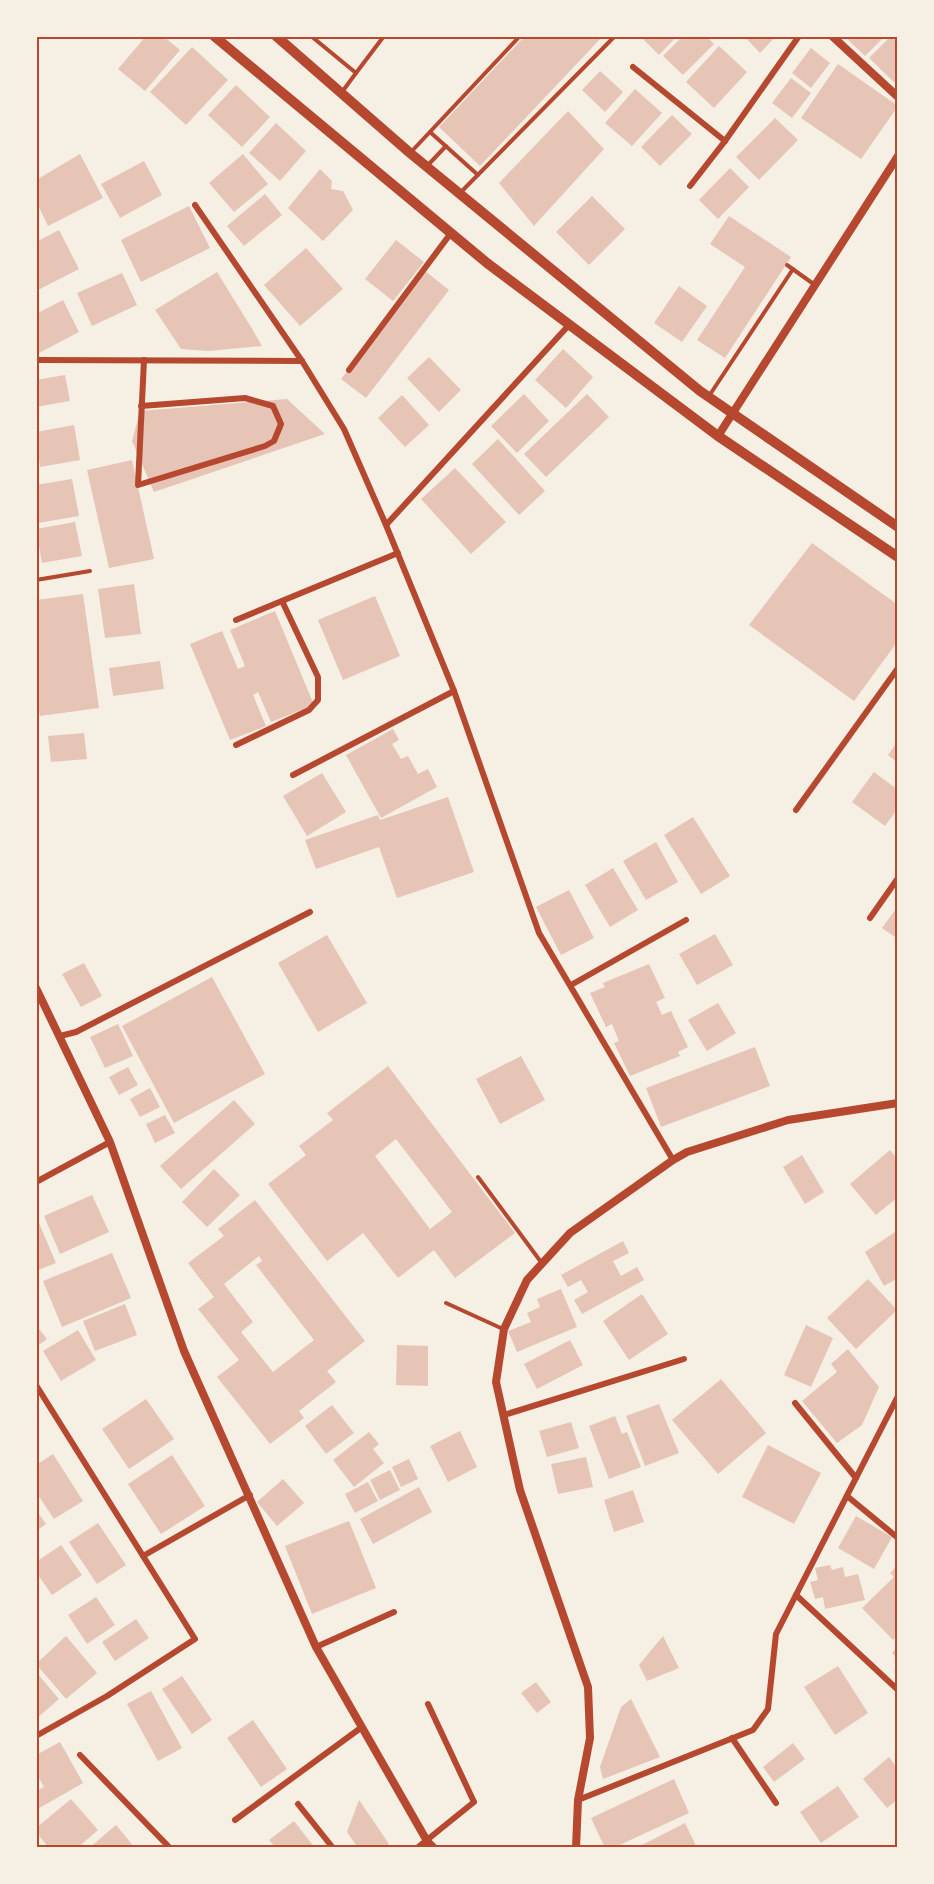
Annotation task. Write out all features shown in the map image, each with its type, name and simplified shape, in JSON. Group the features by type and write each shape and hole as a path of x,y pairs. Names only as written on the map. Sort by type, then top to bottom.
{"main road":[{"path":"214,36 451,233 569,325 718,436 898,557"},
{"path":"276,36 411,153 709,397 898,527"}],"street":[{"path":"690,186 725,141 799,36"},
{"path":"832,36 898,96"},
{"path":"633,67 725,141"},
{"path":"718,436 898,156"},
{"path":"195,205 302,361 344,429 454,691 539,933 673,1160"},
{"path":"349,370 451,233"},
{"path":"386,525 569,325"},
{"path":"36,360 302,361"},
{"path":"141,406 245,399 273,406 281,424 274,441 265,446 138,485 141,406 144,360"},
{"path":"236,620 398,553"},
{"path":"236,745 309,710 318,700 318,677 282,601"},
{"path":"796,810 898,668"},
{"path":"293,775 454,691"},
{"path":"870,918 898,878"},
{"path":"60,1036 76,1032 310,912"},
{"path":"571,985 686,920"},
{"path":"36,988 110,1142 184,1351 316,1647 427,1841 434,1848"},
{"path":"576,1848 578,1800 590,1738 588,1687 520,1490 496,1382 504,1329 527,1280 570,1233 673,1160 687,1152 788,1120 898,1103"},
{"path":"36,1182 110,1142"},
{"path":"504,1415 684,1359"},
{"path":"36,1385 195,1638 107,1696 36,1737"},
{"path":"578,1800 753,1730 768,1709 776,1634 898,1396"},
{"path":"795,1403 856,1478"},
{"path":"143,1556 249,1495"},
{"path":"847,1496 898,1538"},
{"path":"796,1595 898,1690"},
{"path":"316,1647 394,1612"},
{"path":"417,1848 474,1802 428,1704"},
{"path":"235,1820 362,1727"},
{"path":"732,1738 776,1803"},
{"path":"80,1755 170,1848"},
{"path":"298,1804 333,1848"}],"lane":[{"path":"311,36 356,73"},
{"path":"341,93 384,36"},
{"path":"411,153 520,36"},
{"path":"460,192 615,36"},
{"path":"430,132 478,175"},
{"path":"428,166 446,146"},
{"path":"787,265 815,285"},
{"path":"709,397 793,269"},
{"path":"36,579 90,571"},
{"path":"478,1177 541,1263"},
{"path":"446,1303 504,1329"}],"building":[{"path":"146,36 163,36 180,50 145,91 118,69"},
{"path":"525,36 603,36 480,166 439,127"},
{"path":"640,36 677,36 659,55"},
{"path":"683,36 706,36 714,44 683,75 663,56"},
{"path":"744,36 776,36 760,53"},
{"path":"844,36 885,36 865,56"},
{"path":"891,36 898,43 898,86 869,58"},
{"path":"719,46 747,72 714,108 686,82"},
{"path":"192,47 228,80 186,125 150,92"},
{"path":"811,48 830,63 811,88 792,73"},
{"path":"838,64 898,106 861,159 801,118"},
{"path":"600,71 623,92 605,112 582,90"},
{"path":"791,78 811,93 792,118 772,103"},
{"path":"236,85 270,117 242,147 208,115"},
{"path":"635,89 662,113 632,146 605,123"},
{"path":"568,111 604,149 534,226 499,183"},
{"path":"672,115 692,134 660,166 641,147"},
{"path":"775,118 798,140 759,180 736,157"},
{"path":"276,123 306,151 280,181 249,153"},
{"path":"80,154 103,198 48,226 36,201 36,180"},
{"path":"243,154 268,184 234,212 209,183"},
{"path":"144,161 162,195 120,218 101,184"},
{"path":"730,168 749,187 718,219 699,200"},
{"path":"320,169 332,181 331,189 343,191 353,210 323,241 288,208"},
{"path":"265,194 282,215 244,246 227,226"},
{"path":"592,196 625,229 589,265 556,232"},
{"path":"189,206 210,248 141,282 121,240"},
{"path":"729,216 791,257 725,358 697,340 745,267 710,244"},
{"path":"59,230 79,269 36,291 36,242"},
{"path":"396,240 424,262 393,301 365,279"},
{"path":"306,248 343,289 300,326 264,285"},
{"path":"425,271 449,290 366,398 341,379"},
{"path":"217,272 262,346 208,351 181,349 155,310"},
{"path":"122,273 137,305 92,326 77,293"},
{"path":"679,286 707,306 682,342 654,323"},
{"path":"63,300 79,332 39,353 36,347 36,314"},
{"path":"563,349 593,377 566,408 535,380"},
{"path":"429,357 461,390 439,412 407,378"},
{"path":"65,375 70,401 36,407 36,380"},
{"path":"524,394 549,421 517,453 491,426"},
{"path":"587,394 609,417 546,477 524,454"},
{"path":"402,395 429,425 405,447 378,418"},
{"path":"287,399 325,434 154,492 132,441 140,411"},
{"path":"74,425 80,460 40,467 36,432"},
{"path":"498,439 545,491 519,515 472,464"},
{"path":"132,460 154,559 109,568 87,470"},
{"path":"455,468 506,522 471,554 421,499"},
{"path":"72,479 79,516 38,523 36,485"},
{"path":"75,522 82,556 42,563 36,529"},
{"path":"812,543 898,605 898,641 854,701 749,625"},
{"path":"134,584 141,634 105,638 98,589"},
{"path":"83,594 99,708 40,716 36,692 36,600"},
{"path":"375,596 400,656 343,680 318,620"},
{"path":"275,611 314,705 271,722 258,692 253,695 266,726 230,740 190,644 222,631 238,669 245,666 230,630"},
{"path":"160,661 164,689 113,696 109,668"},
{"path":"393,729 399,740 392,744 401,759 408,756 418,774 428,769 437,787 381,818 346,755"},
{"path":"84,733 87,759 51,762 48,736"},
{"path":"898,741 898,763 888,755"},
{"path":"874,772 898,790 898,808 885,826 852,802"},
{"path":"322,773 346,812 307,836 283,796"},
{"path":"448,797 474,872 397,898 379,847 316,869 305,840 378,815 380,820"},
{"path":"693,817 730,876 701,894 664,835"},
{"path":"656,842 678,882 646,900 623,861"},
{"path":"613,868 638,910 610,927 585,885"},
{"path":"569,890 594,938 561,955 536,907"},
{"path":"898,906 898,939 882,928"},
{"path":"715,934 733,965 697,985 679,954"},
{"path":"327,935 367,1003 318,1032 278,963"},
{"path":"84,963 102,996 81,1007 62,974"},
{"path":"649,964 665,998 656,1002 662,1015 671,1011 688,1047 678,1052 680,1056 630,1076 614,1043 619,1041 612,1024 606,1027 590,993 605,987 603,983"},
{"path":"212,977 265,1074 174,1123 122,1026"},
{"path":"718,1003 736,1033 707,1051 688,1020"},
{"path":"118,1024 133,1056 105,1068 90,1037"},
{"path":"755,1047 770,1086 661,1127 646,1088"},
{"path":"521,1056 545,1100 500,1124 476,1079"},
{"path":"388,1066 515,1233 455,1278 434,1250 398,1278 363,1233 327,1261 268,1184 306,1155 299,1146 333,1120 327,1113","holes":["396,1139 452,1212 430,1229 375,1156"]},
{"path":"128,1067 138,1085 119,1095 109,1077"},
{"path":"150,1088 160,1107 140,1117 130,1099"},
{"path":"234,1100 255,1124 181,1189 160,1166"},
{"path":"165,1115 175,1133 155,1143 146,1124"},
{"path":"890,1150 898,1160 898,1197 876,1215 850,1184"},
{"path":"802,1155 824,1192 805,1204 783,1167"},
{"path":"214,1169 240,1195 207,1227 182,1202"},
{"path":"92,1195 109,1232 60,1254 44,1216"},
{"path":"255,1200 365,1341 327,1371 336,1382 299,1411 304,1418 270,1444 217,1377 239,1360 198,1309 214,1297 188,1263 224,1236 218,1229","holes":["259,1256 262,1261 256,1265 314,1340 273,1372 241,1332 253,1322 224,1284"]},
{"path":"36,1216 56,1263 36,1271"},
{"path":"898,1230 898,1278 884,1286 865,1252"},
{"path":"623,1241 629,1253 613,1261 621,1276 637,1267 644,1280 582,1314 574,1300 588,1292 581,1280 568,1287 561,1275"},
{"path":"112,1253 131,1298 62,1327 43,1281"},
{"path":"868,1279 897,1310 856,1349 827,1318"},
{"path":"561,1289 577,1327 517,1352 508,1331 531,1322 527,1313 540,1307 537,1299"},
{"path":"642,1294 668,1334 629,1360 603,1321"},
{"path":"125,1304 137,1335 95,1351 83,1321"},
{"path":"36,1325 47,1339 36,1347"},
{"path":"806,1325 833,1338 811,1387 784,1375"},
{"path":"78,1330 96,1360 61,1381 43,1351"},
{"path":"570,1340 583,1365 537,1389 524,1364"},
{"path":"397,1345 428,1346 428,1386 396,1385"},
{"path":"848,1349 879,1387 862,1425 837,1443 802,1401 837,1372 831,1364"},
{"path":"721,1379 766,1433 718,1474 672,1420"},
{"path":"146,1399 174,1439 129,1469 102,1429"},
{"path":"659,1404 679,1453 645,1466 626,1416"},
{"path":"332,1405 354,1433 326,1454 305,1426"},
{"path":"615,1416 622,1434 627,1432 641,1467 609,1479 589,1426"},
{"path":"571,1422 579,1448 547,1457 539,1431"},
{"path":"460,1431 477,1467 448,1482 430,1446"},
{"path":"369,1432 379,1444 373,1449 384,1463 354,1487 333,1460"},
{"path":"768,1445 821,1473 794,1524 742,1497"},
{"path":"53,1454 83,1501 54,1519 36,1492 36,1465"},
{"path":"172,1455 205,1506 161,1534 128,1484"},
{"path":"586,1457 593,1487 558,1494 551,1464"},
{"path":"409,1459 418,1479 401,1487 392,1467"},
{"path":"390,1470 400,1490 380,1500 370,1480"},
{"path":"283,1479 304,1503 277,1526 257,1502"},
{"path":"368,1482 378,1501 355,1513 345,1494"},
{"path":"419,1487 432,1512 373,1544 360,1519"},
{"path":"633,1490 644,1522 614,1532 604,1500"},
{"path":"36,1510 46,1524 36,1531"},
{"path":"856,1516 892,1537 874,1569 838,1548"},
{"path":"349,1521 376,1588 312,1614 285,1546"},
{"path":"98,1523 126,1565 97,1584 69,1542"},
{"path":"61,1545 82,1575 52,1595 36,1572 36,1562"},
{"path":"830,1565 832,1570 843,1567 845,1577 858,1574 865,1600 825,1609 823,1597 815,1599 810,1582 818,1580 815,1568"},
{"path":"898,1565 898,1636 893,1640 862,1608 894,1577 890,1573"},
{"path":"96,1597 115,1625 87,1644 68,1615"},
{"path":"136,1619 149,1638 115,1661 102,1642"},
{"path":"66,1636 97,1673 66,1699 36,1664"},
{"path":"663,1636 679,1668 647,1681 639,1665"},
{"path":"898,1646 898,1659 892,1653"},
{"path":"838,1666 868,1713 835,1735 804,1687"},
{"path":"36,1672 59,1699 36,1719"},
{"path":"182,1676 212,1720 192,1734 162,1689"},
{"path":"536,1682 551,1702 537,1713 521,1693"},
{"path":"151,1691 182,1748 158,1761 127,1704"},
{"path":"631,1699 660,1757 603,1779 600,1767 621,1707"},
{"path":"253,1720 287,1769 261,1787 227,1738"},
{"path":"60,1742 83,1783 36,1810 36,1791 44,1787 36,1773 36,1755"},
{"path":"793,1743 805,1759 774,1782 763,1767"},
{"path":"889,1757 898,1769 898,1799 887,1808 863,1779"},
{"path":"674,1779 689,1813 613,1848 605,1848 591,1818"},
{"path":"838,1786 859,1817 821,1843 800,1812"},
{"path":"71,1799 98,1830 77,1848 49,1848 36,1832 36,1828"},
{"path":"359,1800 389,1844 383,1848 358,1848 347,1832"},
{"path":"294,1821 315,1848 276,1848 269,1840"},
{"path":"685,1823 697,1848 636,1848"},
{"path":"116,1825 135,1848 89,1848"}]}
